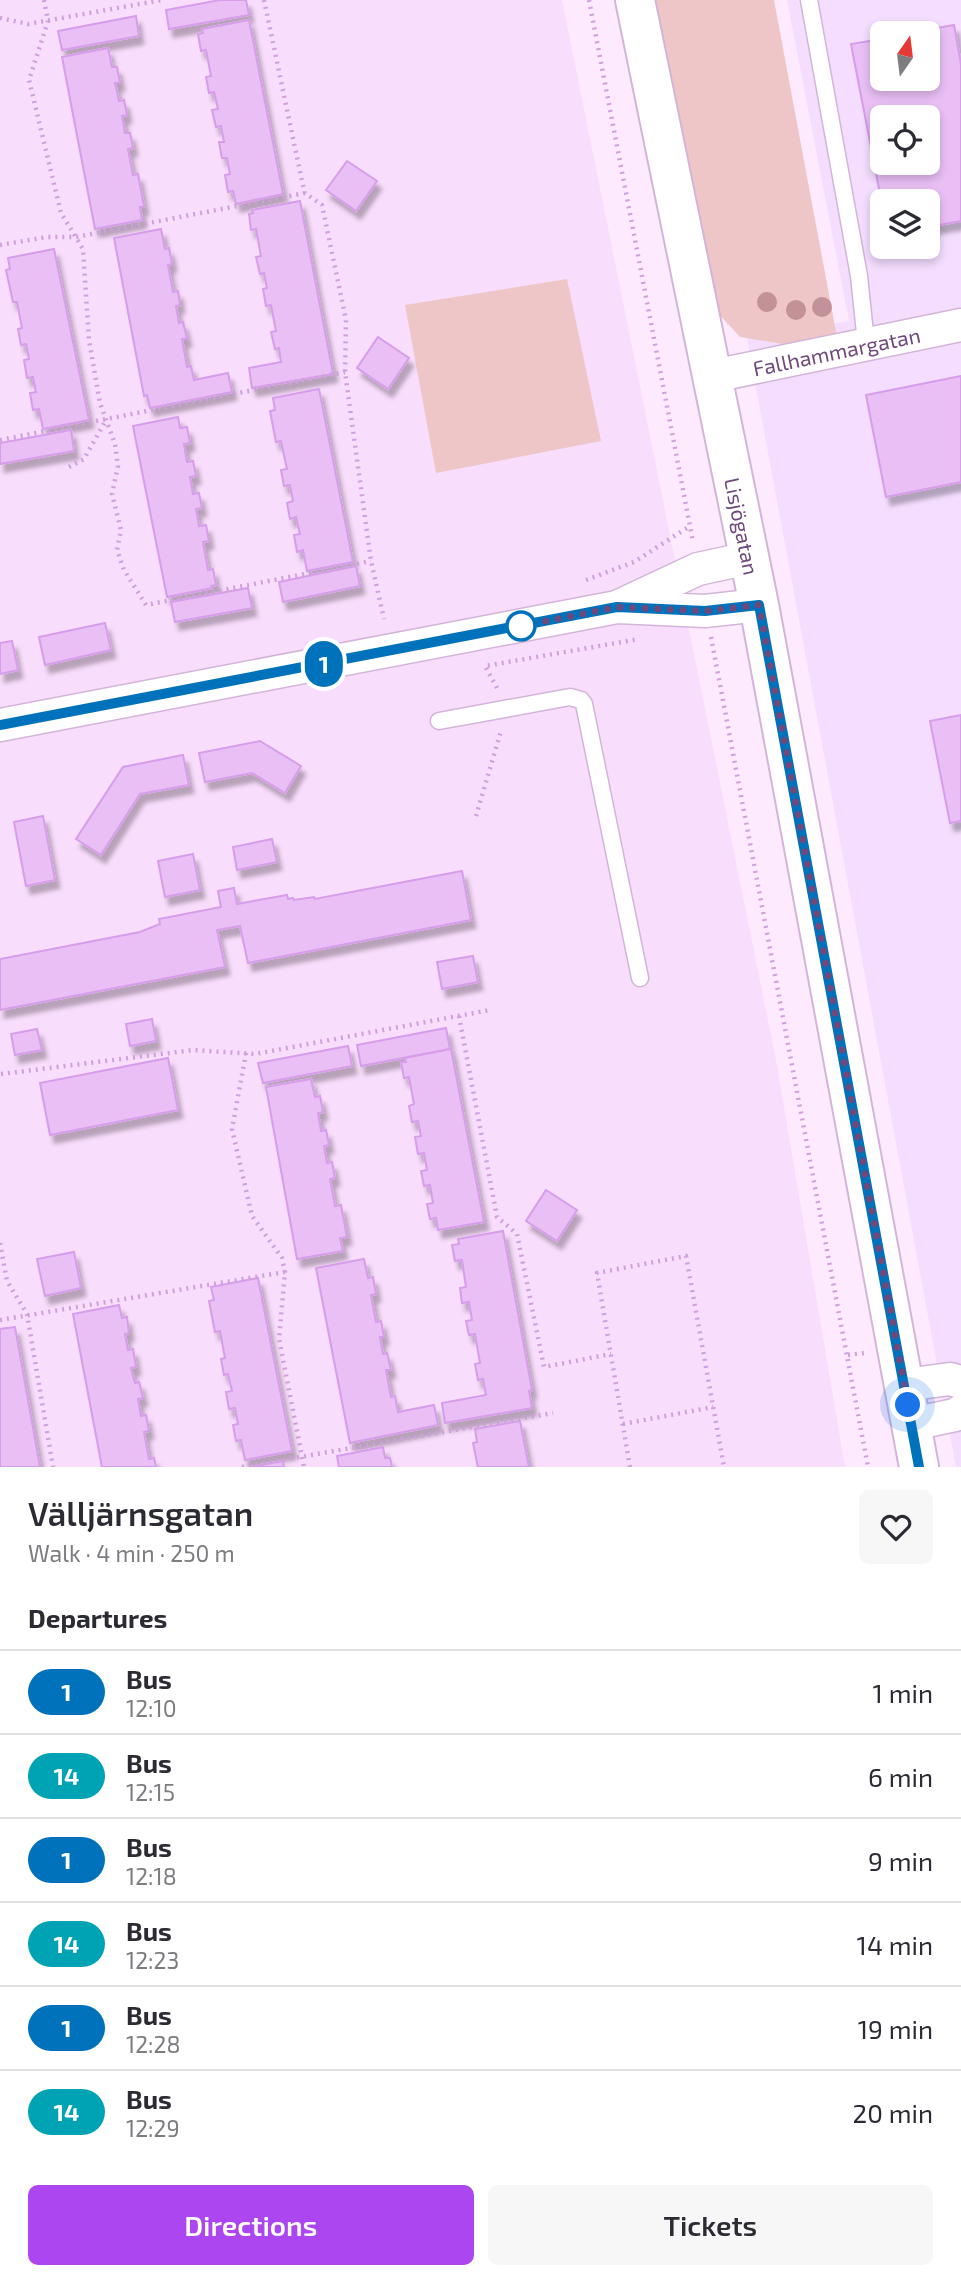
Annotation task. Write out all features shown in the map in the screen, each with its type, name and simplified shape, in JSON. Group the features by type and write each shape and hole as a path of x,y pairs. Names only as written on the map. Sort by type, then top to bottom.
{"street":[{"name":"Lisjögatan","path":"635,0 759,605 919,1467"},
{"name":"Fallhammargatan","path":"713,376 961,325"},
{"path":"617,607 698,569 749,558"},
{"path":"0,725 617,607 705,611 759,605"},
{"path":"905,1385 950,1379 961,1382"},
{"path":"912,1424 955,1415 961,1411"}],"lane":[{"path":"809,0 859,276 866,343"},
{"path":"439,721 570,697 581,700 584,704 640,978"}],"path":[{"path":"44,0 48,21 29,80 61,213 83,248 89,340 100,403 115,444 118,466 112,494 121,530 117,550 124,570 146,605 371,561"},
{"path":"0,18 28,24 162,0"},
{"path":"264,0 305,193 322,205 346,320 345,372 371,561 384,619 397,617"},
{"path":"589,0 698,569"},
{"path":"0,245 47,237 76,237 305,193"},
{"path":"0,440 345,372"},
{"path":"69,467 84,459 106,420"},
{"path":"582,581 634,562 690,526"},
{"path":"705,611 868,1467"},
{"path":"0,1074 193,1050 255,1054 490,1010"},
{"path":"459,1016 497,1217 517,1234 544,1367 611,1354"},
{"path":"246,1053 232,1129 252,1216 282,1258 285,1272 279,1339 304,1467"},
{"path":"0,1242 7,1281 27,1314 53,1467"},
{"path":"630,1467 597,1273 686,1256 724,1467"},
{"path":"0,1320 285,1272"},
{"path":"623,1424 713,1407"},
{"path":"242,1467 553,1413"}],"shaded area":[{"path":"0,0 562,0 776,1060 845,1467 0,1467"},
{"path":"650,0 774,0 837,337 783,344 740,337 714,309"},
{"path":"787,0 961,0 961,1467 956,1467 747,339 849,321"},
{"path":"567,279 601,441 436,473 405,305"}],"building":[{"path":"220,0 246,0 249,15 169,29 166,10"},
{"path":"136,16 139,36 62,50 58,31"},
{"path":"249,20 283,194 236,204 233,191 228,192 225,175 230,174 227,158 222,158 219,142 224,142 221,126 216,127 212,110 218,109 214,92 209,93 206,77 211,76 206,50 201,51 198,34 203,33 202,29"},
{"path":"954,25 961,64 961,221 940,225 940,189 879,189 876,175 940,175 940,105 870,105 870,142 851,44 870,41 870,91 940,91 940,28"},
{"path":"108,48 112,67 117,67 120,83 115,83 119,101 124,100 127,115 122,116 125,133 130,133 133,148 128,149 133,175 138,174 144,207 140,207 142,220 95,229 62,57"},
{"path":"347,161 377,181 356,211 326,190"},
{"path":"300,201 333,374 252,388 249,368 281,362 279,348 275,349 271,332 276,331 271,305 266,306 264,273 260,274 256,257 261,256 256,229 251,230 249,214 253,213 252,210"},
{"path":"161,229 165,249 169,248 172,264 168,265 173,292 178,291 180,305 176,306 179,323 183,322 187,339 182,339 187,367 191,366 194,380 228,373 232,392 150,408 147,395 144,396 114,238"},
{"path":"54,249 89,420 43,429 39,409 33,410 30,393 36,392 33,377 27,378 24,360 29,359 26,344 21,345 18,329 22,328 17,302 13,302 6,270 10,269 8,258"},
{"path":"378,337 409,358 388,389 357,368"},
{"path":"961,376 961,482 886,497 866,395"},
{"path":"319,389 353,562 307,571 303,550 297,552 294,535 300,534 296,517 290,519 287,503 293,501 290,485 284,486 281,470 287,469 281,441 276,442 270,411 275,410 273,398"},
{"path":"178,417 180,428 187,427 190,443 184,444 187,462 193,461 196,476 190,477 193,494 199,493 202,508 196,509 199,526 206,525 209,541 203,542 208,570 213,569 216,585 167,597 133,426"},
{"path":"71,430 74,451 0,464 0,443"},
{"path":"356,566 360,586 283,602 279,582"},
{"path":"248,588 252,608 175,622 171,602"},
{"path":"105,623 111,650 45,665 39,637"},
{"path":"12,641 18,670 0,674 0,643"},
{"path":"961,715 961,821 950,823 930,721"},
{"path":"260,741 301,766 285,793 252,773 205,782 199,753"},
{"path":"183,755 189,785 140,794 101,855 76,839 123,767"},
{"path":"43,816 55,880 26,886 14,822"},
{"path":"272,839 277,862 237,870 233,847"},
{"path":"193,854 200,890 165,897 158,861"},
{"path":"462,871 471,920 248,963 240,926 217,930 225,967 0,1010 0,959 140,932 160,924 159,919 221,907 218,891 234,888 237,904 287,895 288,899 294,900 315,899"},
{"path":"473,956 478,982 442,989 437,962"},
{"path":"152,1019 156,1041 130,1046 126,1024"},
{"path":"446,1028 450,1049 361,1066 357,1045"},
{"path":"37,1029 42,1050 15,1055 11,1034"},
{"path":"348,1046 352,1066 263,1083 258,1063"},
{"path":"451,1049 484,1222 438,1230 436,1218 430,1219 427,1204 433,1203 430,1185 424,1186 421,1171 427,1170 424,1153 418,1154 415,1137 421,1136 418,1121 412,1122 409,1106 414,1104 409,1077 404,1078 401,1062 406,1062 405,1058"},
{"path":"168,1058 178,1110 50,1135 40,1083"},
{"path":"311,1079 315,1097 320,1096 323,1112 318,1113 321,1131 326,1130 329,1145 324,1146 327,1163 332,1162 335,1178 330,1179 335,1206 341,1205 347,1237 340,1238 343,1251 297,1259 266,1087"},
{"path":"546,1190 577,1210 557,1241 526,1221"},
{"path":"503,1231 532,1390 529,1391 532,1408 445,1423 442,1403 486,1395 483,1379 478,1380 475,1364 480,1363 475,1334 469,1335 466,1321 472,1320 469,1302 462,1303 460,1288 466,1287 462,1260 455,1261 452,1245 459,1244 458,1239"},
{"path":"74,1252 81,1288 45,1296 37,1259"},
{"path":"364,1259 368,1278 373,1277 376,1294 371,1295 376,1322 381,1321 383,1354 387,1353 391,1370 386,1370 391,1397 395,1396 398,1412 434,1405 438,1425 350,1443 316,1268"},
{"path":"258,1278 292,1451 245,1460 241,1440 236,1441 233,1425 238,1424 235,1408 229,1409 226,1392 232,1391 228,1374 224,1375 221,1359 225,1358 220,1331 215,1332 209,1301 214,1300 211,1287"},
{"path":"119,1305 122,1318 127,1317 129,1333 125,1334 128,1350 133,1349 136,1367 131,1368 135,1383 139,1382 143,1398 138,1399 141,1416 146,1415 149,1431 144,1432 149,1459 154,1458 156,1467 102,1467 73,1314"},
{"path":"15,1327 40,1467 0,1467 0,1329"},
{"path":"520,1421 529,1467 478,1467 473,1443 477,1442 475,1429"},
{"path":"383,1447 385,1458 390,1458 392,1467 339,1467 337,1456"},
{"path":"283,1461 284,1467 250,1467"}],"bus line":[{"name":"1","path":"0,725 617,607 705,611 759,605 919,1467"}],"route":[{"path":"521,626 617,607 705,611 759,605 908,1405"}]}
